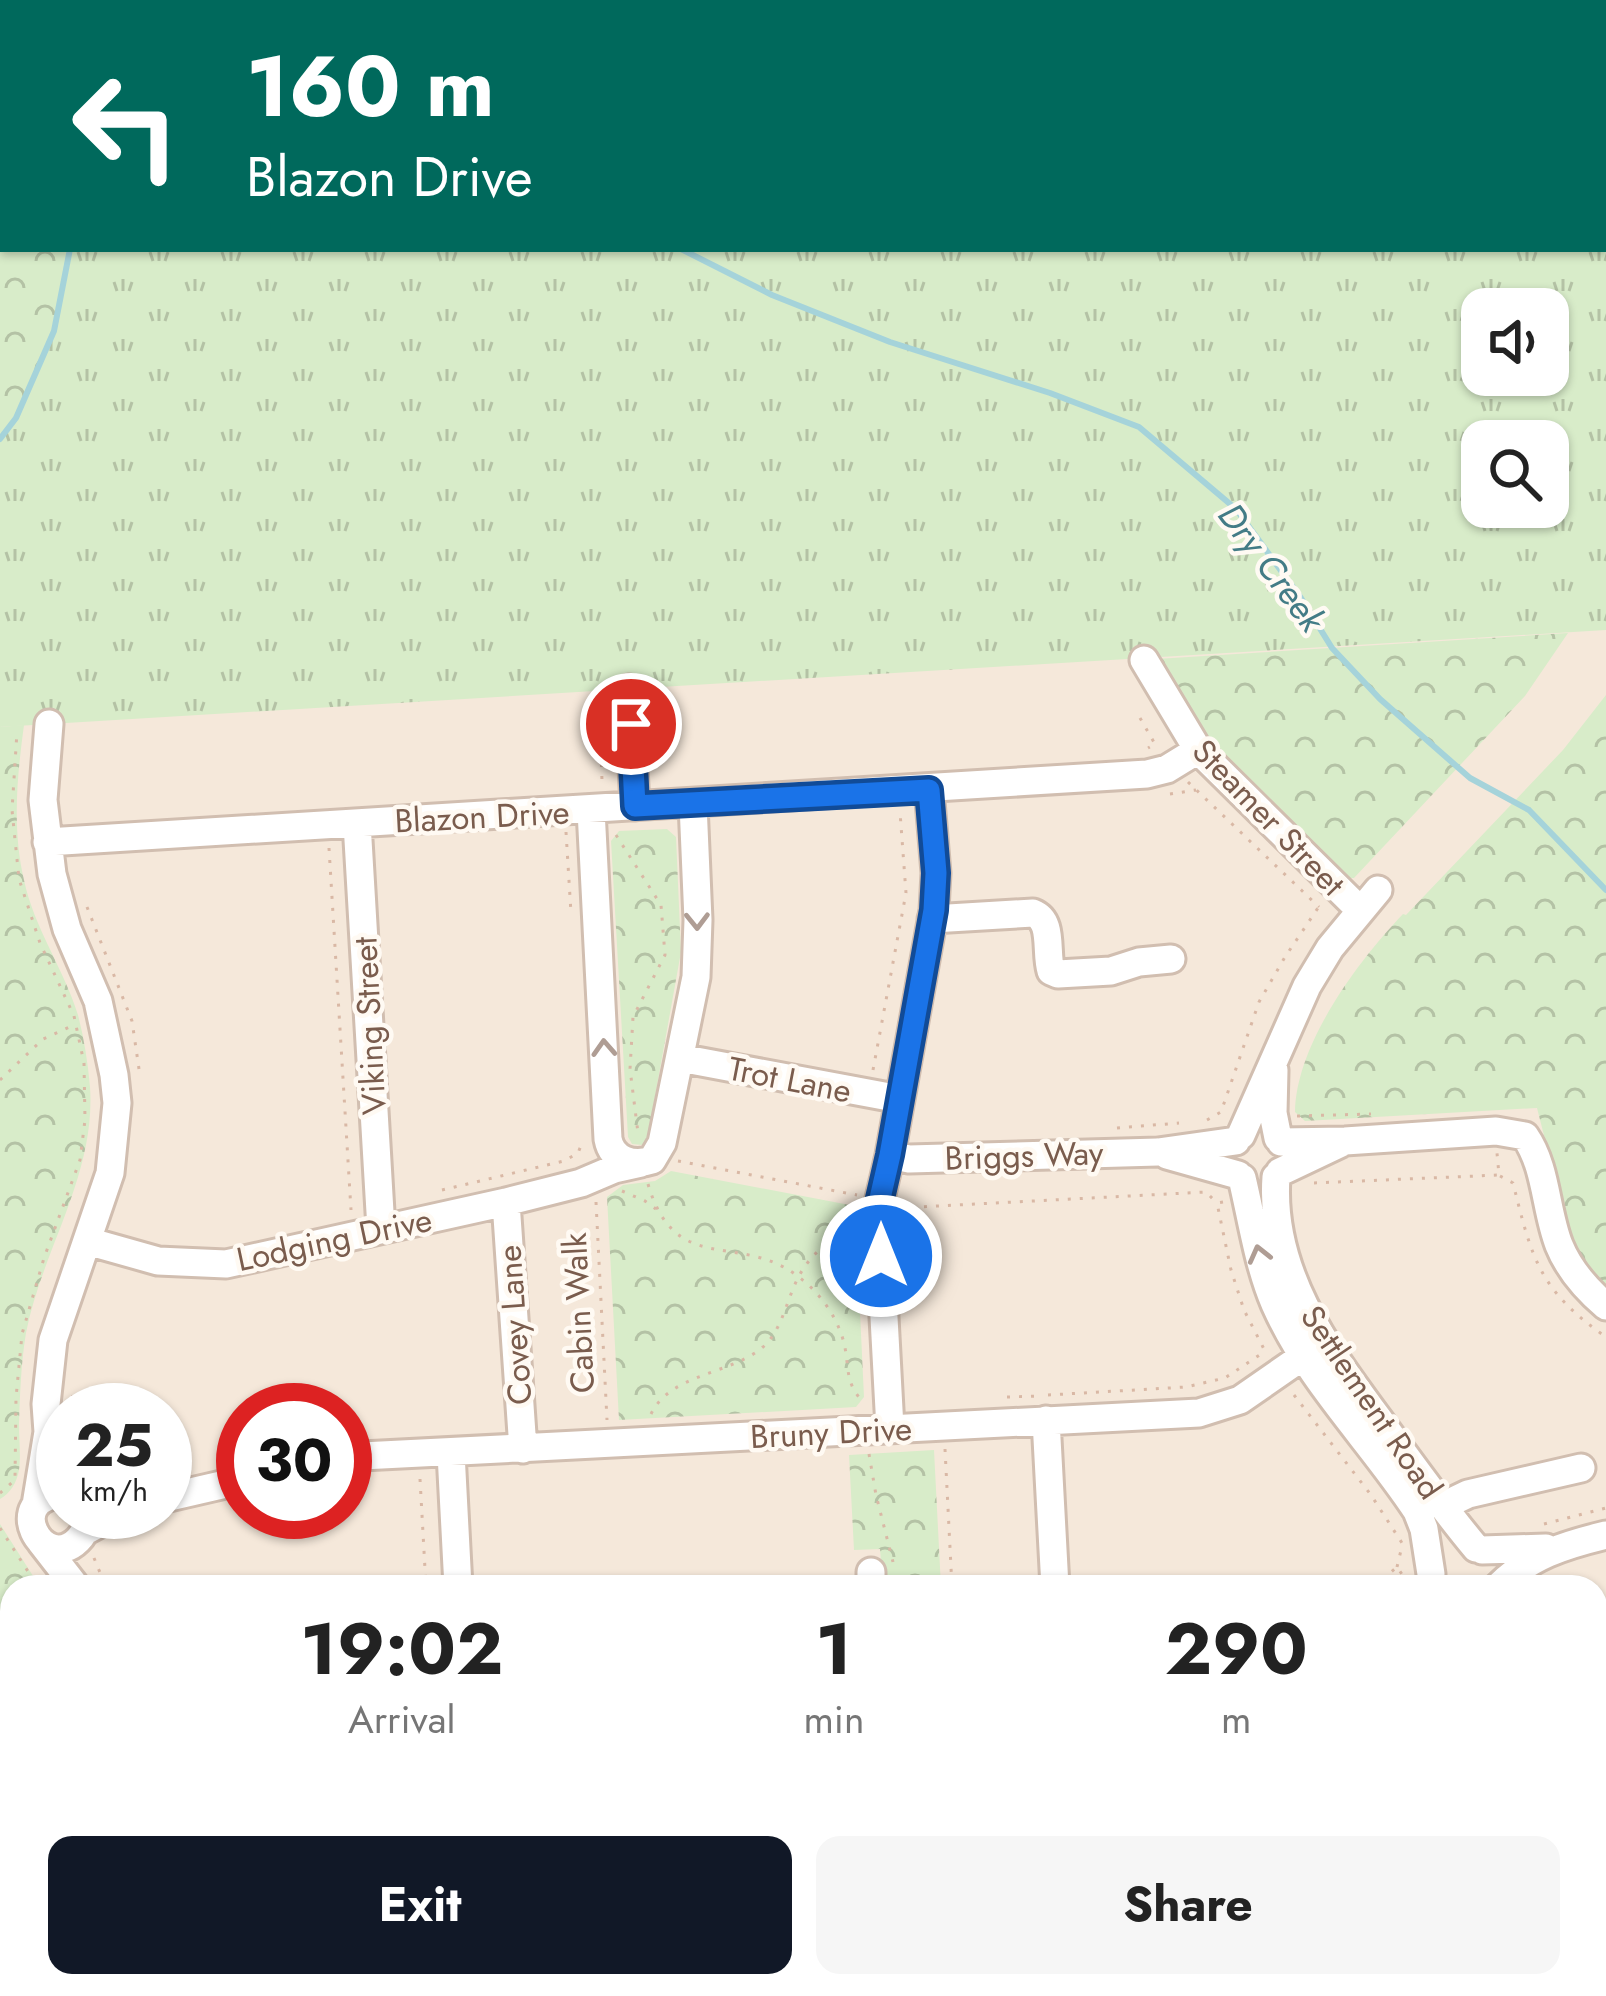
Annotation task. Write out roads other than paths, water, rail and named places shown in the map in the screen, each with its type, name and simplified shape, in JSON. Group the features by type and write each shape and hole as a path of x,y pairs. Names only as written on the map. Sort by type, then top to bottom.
{"street":[{"name":"Steamer Street","path":"1144,660 1198,750 1225,780 1369,900 1306,986 1274,1066"},
{"path":"629,689 609,802 620,1160 652,1160 662,1143 680,1058 697,961 693,804"},
{"path":"48,1383 62,1306 110,1173 115,1123 115,1089 98,1001 67,929 52,874 43,800 49,724"},
{"name":"Blazon Drive","path":"47,842 609,802 693,804 1147,774 1167,770 1198,750"},
{"path":"879,1429 878,1207 932,919 936,873 929,790"},
{"name":"Viking Street","path":"357,823 381,1217"},
{"path":"932,919 1042,916 1049,964 1058,974 1111,971 1171,958"},
{"name":"Trot Lane","path":"680,1058 900,1100"},
{"path":"1274,1066 1231,1158 1240,1176 1259,1183 1345,1141"},
{"path":"1274,1066 1273,1113 1285,1157 1278,1174"},
{"path":"1238,1138 1256,1130 1279,1140 1345,1141 1496,1131 1525,1136 1537,1156 1561,1249 1582,1283 1606,1306"},
{"name":"Briggs Way","path":"890,1155 909,1159 1158,1151 1238,1138"},
{"name":"Briggs Way","path":"1158,1151 1240,1176"},
{"name":"Lodging Drive","path":"87,1241 158,1261 226,1264 381,1217 588,1191 597,1170 620,1160"},
{"name":"Settlement Road","path":"1278,1174 1276,1210 1284,1255 1306,1311 1343,1371 1443,1506 1496,1567 1496,1575"},
{"name":"Settlement Road","path":"1240,1176 1274,1301 1302,1357 1417,1511 1424,1529 1424,1575"},
{"name":"Covey Lane","path":"506,1202 523,1449"},
{"name":"Bruny Drive","path":"372,1456 1199,1413 1240,1400 1302,1357"},
{"path":"1046,1420 1054,1575"},
{"path":"451,1453 457,1575"},
{"path":"1443,1506 1468,1494 1581,1468"},
{"path":"36,1505 32,1527 36,1534"},
{"path":"1428,1575 1457,1546 1479,1549 1549,1536 1606,1534"},
{"path":"1511,1575 1549,1536"},
{"path":"38,1539 69,1575"},
{"path":"40,1542 62,1548 78,1539"},
{"path":"81,1575 84,1539"}],"waterway":[{"path":"0,439 16,418 54,331 69,252"},
{"name":"Dry Creek","path":"687,252 772,295 890,342 1139,427 1236,509 1332,648 1380,699 1470,778 1529,810 1606,890"}]}
